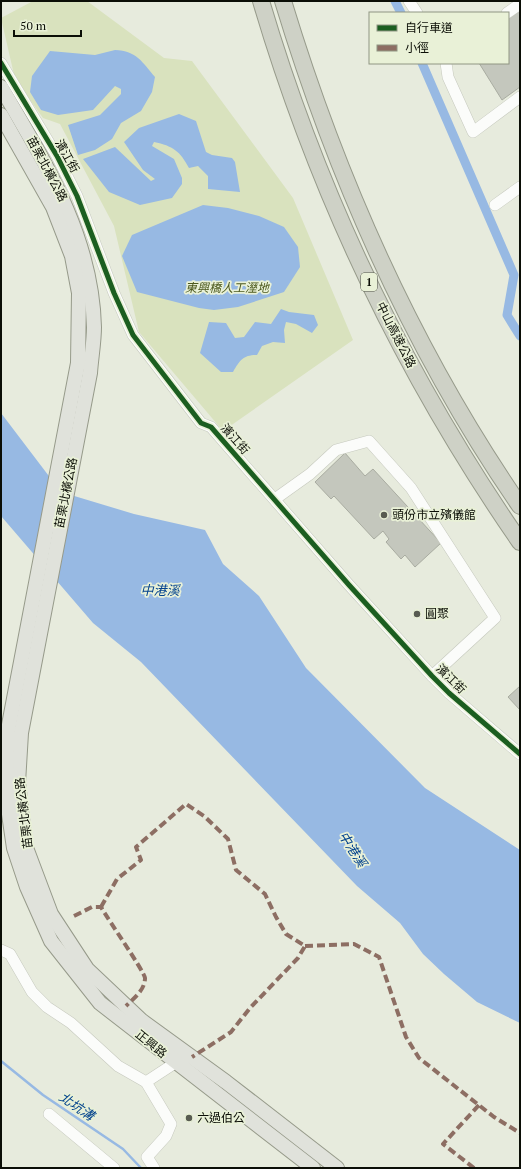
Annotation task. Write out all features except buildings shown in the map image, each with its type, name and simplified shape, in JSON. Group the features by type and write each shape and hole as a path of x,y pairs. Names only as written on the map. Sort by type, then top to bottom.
{"highway":[{"name":"中山高速公路","path":"262,1 299,119 326,187 387,321 422,387 461,452 520,542"},
{"name":"中山高速公路","path":"283,1 322,122 349,189 378,254 443,381 478,442 520,506"}],"main road":[{"name":"苗栗北橫公路","path":"1,87 68,210 72,256 79,293 78,363 8,730 4,787 14,848 27,887"},
{"name":"苗栗北橫公路","path":"1,115 53,207 71,233 89,284 94,328 90,373 21,733 18,783 25,845 51,914"},
{"name":"正興路","path":"27,887 51,941 100,1003 175,1063 313,1168"},
{"name":"正興路","path":"51,914 87,969 142,1022 192,1057 337,1168"}],"street":[{"path":"409,1 416,12"},
{"path":"508,12 520,4"},
{"name":"濱江街","path":"1,63 58,156 77,196 114,293 133,335 201,423 211,427 349,585 432,676 449,693 520,754"},
{"path":"446,64 448,77 473,132 520,97"},
{"path":"495,205 520,186"},
{"path":"275,499 310,474 336,450 369,441 411,488 495,618 432,676"},
{"path":"1,950 10,954 32,992 47,1007 71,1023 118,1066 146,1082 171,1124 166,1136 147,1157 154,1168"},
{"path":"146,1082 175,1063 192,1057"},
{"path":"49,1114 114,1168"}],"green space":[{"name":"東興橋人工溼地","path":"33,1 87,1 164,58 192,61 293,198 353,340 223,431 139,332 114,226 60,124 43,118 15,79 1,18"}],"water":[{"path":"115,50 134,55 142,62 155,77 152,92 141,111 121,123 112,139 95,150 78,155 68,125 100,115 121,94 121,89 115,86 93,110 58,115 41,110 30,92 32,76 50,51 95,55"},
{"path":"179,114 196,121 206,152 212,155 232,158 235,162 240,192 208,189 208,176 198,166 189,168 179,153 175,150 166,145 154,142 152,146 174,159 182,178 182,184 172,198 140,205 109,192 83,159 115,147 151,181 155,179 143,170 124,142 139,128"},
{"path":"203,205 228,208 259,216 284,227 298,247 300,267 284,292 238,307 214,310 199,308 137,292 122,256 132,235"},
{"path":"281,309 289,312 314,315 318,325 312,333 296,324 286,322 284,330 285,343 273,342 262,346 257,355 248,356 242,359 233,372 221,372 200,353 209,322 226,323 235,338 244,337 255,322 271,324"},
{"name":"中港溪","path":"1,413 61,492 134,514 205,530 223,564 259,596 306,668 425,788 520,850 520,1023 477,1002 423,954 400,923 357,886 141,662 93,623 1,516"}],"waterway":[{"path":"395,1 400,12"},
{"path":"422,64 514,275 507,315 520,336"},
{"name":"北坑溝","path":"1,1061 43,1095 123,1149 141,1168"}],"marked path":[{"path":"101,907 117,879 141,860 136,847 186,804 204,816 228,839 236,870 265,894 286,934 305,946 298,958 250,1008 231,1032 192,1057"},
{"path":"74,916 92,907 101,907 139,966 145,978 145,982 138,994 126,1006"},
{"path":"305,946 354,944 379,957 406,1037 419,1058 494,1117 520,1133"},
{"path":"474,1168 443,1144 479,1105"}],"cycle path":[{"path":"1,63 57,156 77,196 114,293 133,335 201,423 211,427 349,585 432,676 449,693 520,754"}],"place":[{"name":"頭份市立殯儀館","path":"384,515"},
{"name":"圓聚","path":"417,614"},
{"name":"六過伯公","path":"189,1118"}]}
